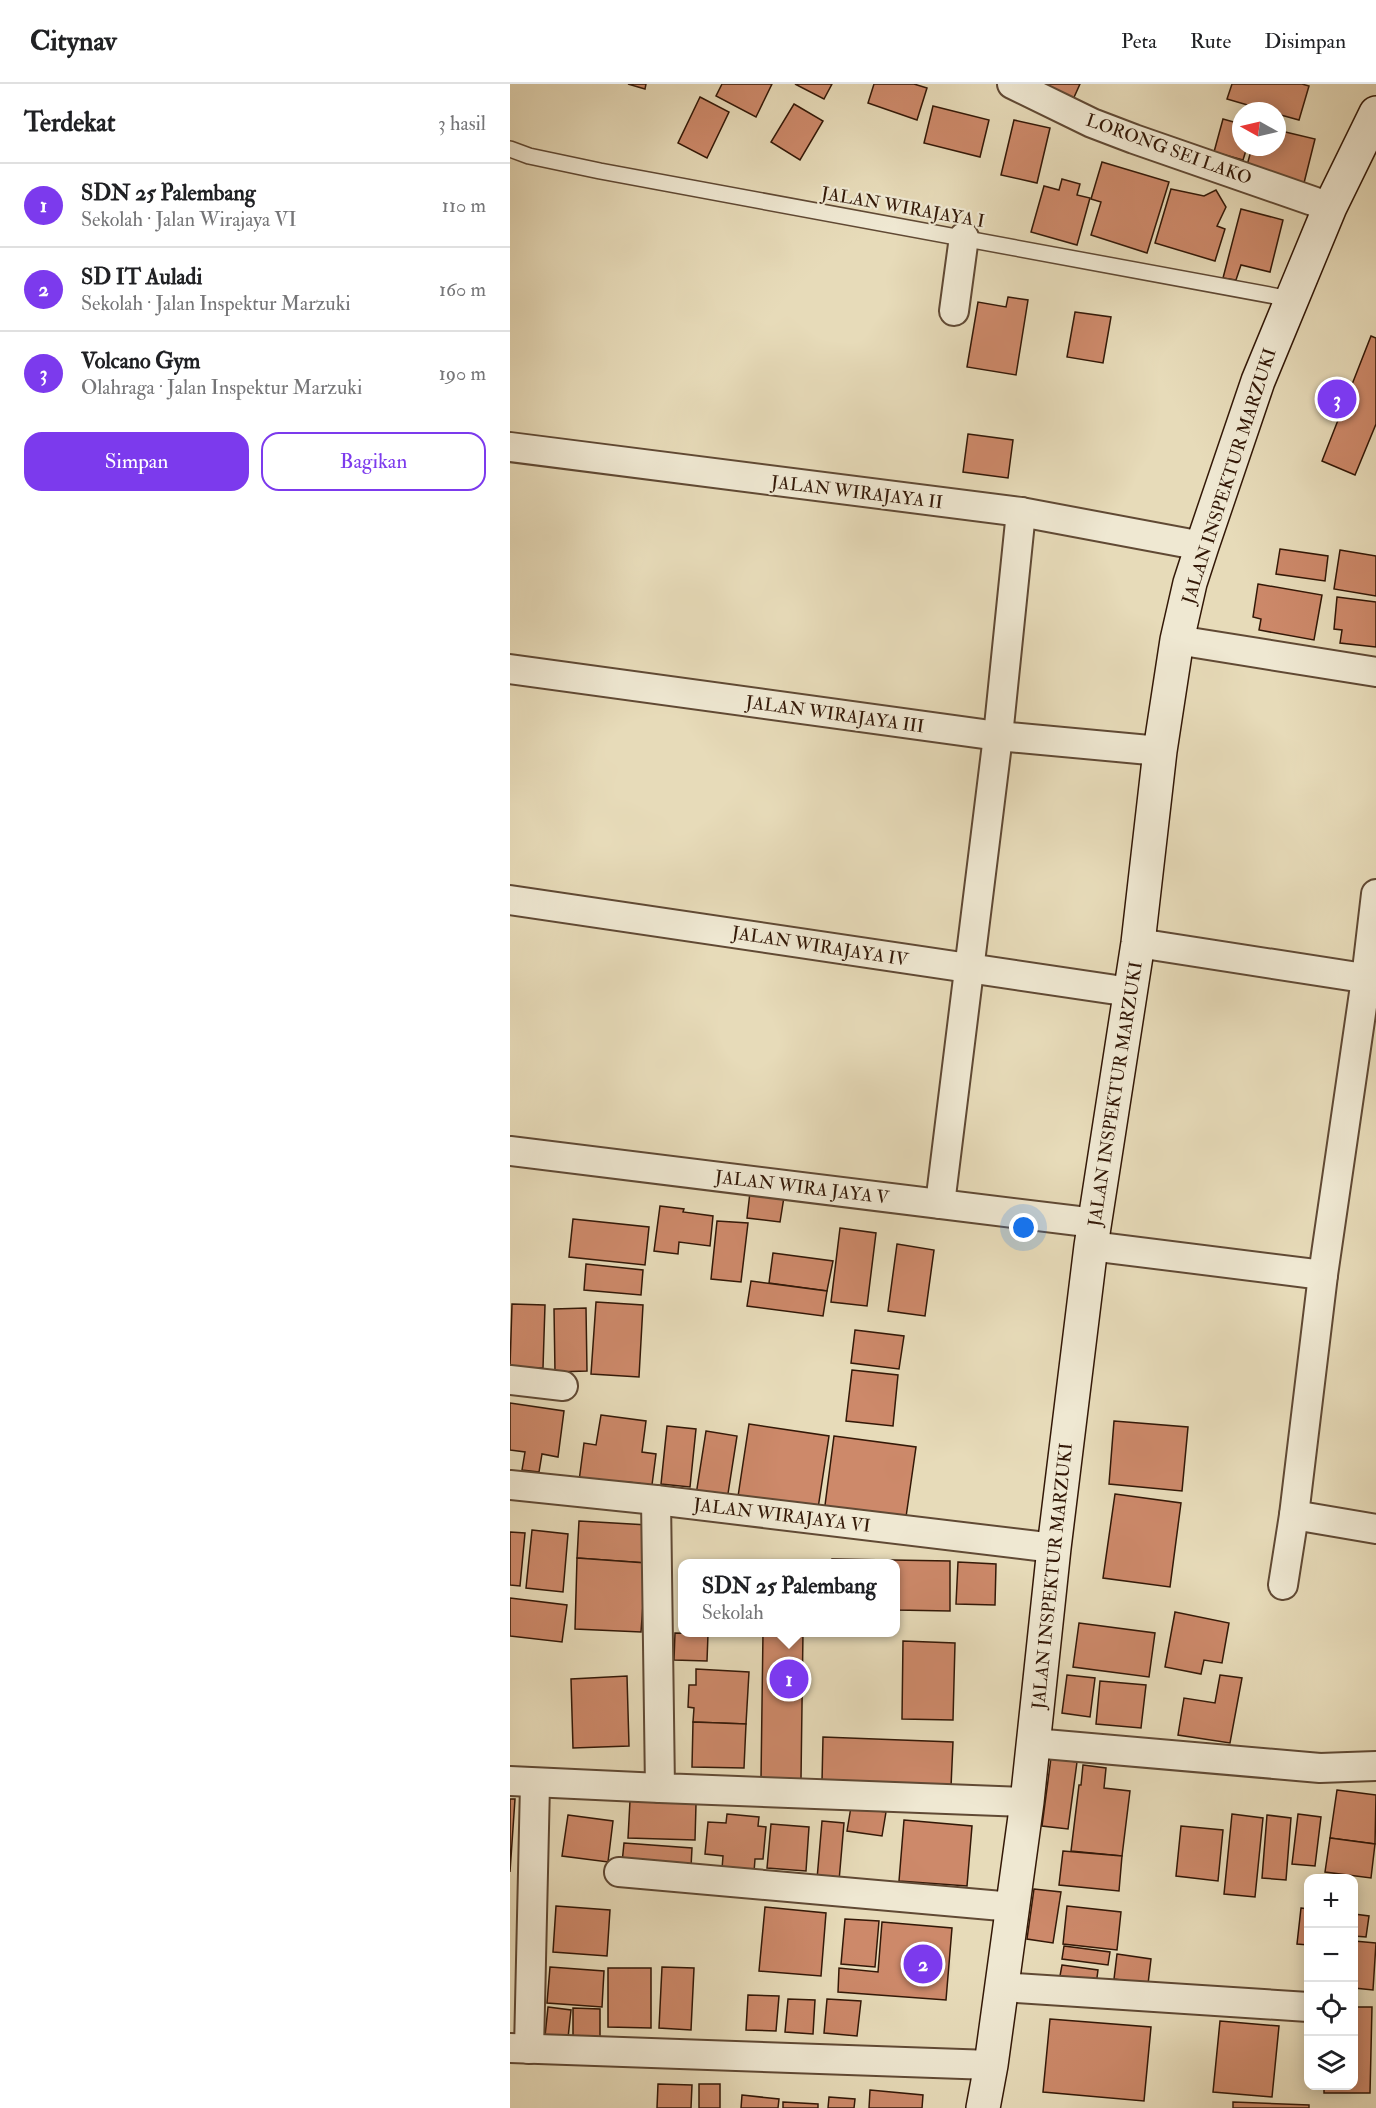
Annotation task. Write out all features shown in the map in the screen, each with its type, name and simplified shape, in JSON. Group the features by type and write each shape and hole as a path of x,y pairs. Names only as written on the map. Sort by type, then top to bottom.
{"street":[{"name":"LORONG SEI LAKO","path":"1012,84 1092,123 1330,207"},
{"name":"JALAN INSPEKTUR MARZUKI","path":"983,2108 1027,1802 1054,1548 1093,1234 1138,944 1160,751 1177,640 1190,583 1258,381 1330,207 1376,113"},
{"path":"954,311 964,237"},
{"name":"JALAN WIRAJAYA II","path":"510,447 1021,512 1202,546"},
{"path":"940,1204 998,736 1021,512"},
{"path":"1177,640 1376,672"},
{"name":"JALAN WIRAJAYA III","path":"510,669 998,736 1160,751"},
{"path":"1283,1585 1294,1515 1323,1275 1371,979 1376,894"},
{"name":"JALAN WIRAJAYA IV","path":"510,900 1130,992"},
{"path":"1138,944 1371,979"},
{"name":"JALAN WIRA JAYA V","path":"510,1151 940,1204 1323,1275"},
{"path":"510,1380 563,1386"},
{"name":"JALAN WIRAJAYA VI","path":"510,1485 657,1500 1054,1548"},
{"path":"657,1500 660,1788"},
{"path":"1294,1515 1376,1529"},
{"path":"1033,1743 1320,1768 1376,1766"},
{"path":"991,2065 520,2049 523,1783 1027,1802"},
{"path":"619,1872 1013,1907"},
{"path":"1002,1987 1304,2007"}],"lane":[{"name":"JALAN WIRAJAYA I","path":"510,149 529,156 600,171 1291,299"}],"building":[{"path":"628,84 646,84 645,89"},
{"path":"722,84 772,84 756,117 716,96"},
{"path":"795,84 832,84 824,99"},
{"path":"874,84 914,84 927,88 917,120 868,103"},
{"path":"1038,84 1080,84 1071,104"},
{"path":"1232,84 1302,84 1309,86 1299,120 1286,116 1286,102 1237,102 1227,99"},
{"path":"700,97 729,112 707,158 678,143"},
{"path":"794,104 823,121 800,160 771,142"},
{"path":"933,106 989,120 980,157 924,143"},
{"path":"1223,119 1232,122 1232,156 1244,156 1243,160 1214,152"},
{"path":"1014,120 1050,128 1037,183 1001,175"},
{"path":"1286,132 1315,139 1304,183 1246,169 1250,156 1286,156"},
{"path":"1102,162 1169,182 1147,253 1091,235 1101,202 1091,199"},
{"path":"1062,179 1080,184 1077,195 1090,198 1077,245 1031,232 1044,186 1059,190"},
{"path":"1171,189 1204,196 1216,190 1226,207 1217,226 1225,229 1215,261 1155,243"},
{"path":"1241,209 1283,220 1270,272 1241,265 1236,280 1223,278"},
{"path":"1008,297 1028,300 1016,375 967,367 978,302 1006,307"},
{"path":"1075,312 1111,317 1103,363 1067,357"},
{"path":"1371,336 1376,338 1376,424 1355,475 1322,461"},
{"path":"968,434 1013,440 1008,478 963,472"},
{"path":"1280,549 1328,556 1325,581 1276,574"},
{"path":"1340,550 1376,556 1376,596 1334,589"},
{"path":"1258,584 1322,595 1314,640 1259,630 1261,619 1253,617"},
{"path":"1337,597 1376,602 1376,647 1340,643 1342,630 1334,629"},
{"path":"750,1192 784,1197 780,1222 747,1218"},
{"path":"660,1206 713,1216 710,1246 679,1242 678,1254 654,1251"},
{"path":"573,1219 649,1227 645,1265 569,1257"},
{"path":"717,1221 748,1223 741,1282 711,1279"},
{"path":"840,1228 876,1233 867,1306 831,1302"},
{"path":"897,1244 934,1250 925,1316 888,1311"},
{"path":"773,1253 833,1261 827,1291 769,1283"},
{"path":"586,1264 643,1270 641,1295 584,1290"},
{"path":"751,1281 827,1291 823,1316 747,1306"},
{"path":"596,1302 643,1305 639,1377 591,1374"},
{"path":"512,1304 545,1305 543,1368 510,1367"},
{"path":"586,1308 587,1371 555,1372 554,1309"},
{"path":"855,1330 904,1336 899,1369 851,1363"},
{"path":"852,1370 898,1375 893,1426 846,1421"},
{"path":"510,1403 564,1411 558,1457 542,1454 539,1472 522,1470 525,1452 510,1450"},
{"path":"601,1415 646,1421 642,1452 656,1454 652,1485 628,1482 627,1488 579,1481 584,1443 596,1445"},
{"path":"1114,1421 1188,1427 1182,1491 1109,1484"},
{"path":"749,1424 829,1436 817,1515 737,1503"},
{"path":"667,1426 696,1429 690,1487 661,1484"},
{"path":"706,1431 737,1436 727,1500 696,1495"},
{"path":"834,1436 916,1447 905,1524 824,1513"},
{"path":"1115,1494 1181,1503 1170,1587 1103,1578"},
{"path":"579,1521 648,1525 646,1563 577,1558"},
{"path":"532,1530 568,1534 563,1592 526,1588"},
{"path":"510,1532 525,1533 520,1586 510,1585"},
{"path":"577,1558 646,1563 641,1632 575,1629"},
{"path":"900,1560 950,1561 950,1611 900,1610"},
{"path":"958,1562 996,1564 995,1605 956,1604"},
{"path":"510,1598 567,1605 562,1642 510,1636"},
{"path":"1175,1612 1229,1623 1222,1663 1204,1660 1201,1674 1165,1667"},
{"path":"1079,1623 1155,1633 1149,1677 1073,1667"},
{"path":"675,1633 678,1633 678,1637 708,1637 707,1661 674,1660"},
{"path":"763,1637 803,1637 801,1779 761,1779"},
{"path":"903,1641 955,1643 953,1720 902,1719"},
{"path":"696,1669 749,1672 746,1724 693,1722 694,1708 688,1707 689,1685 696,1685"},
{"path":"1067,1675 1095,1678 1090,1717 1062,1713"},
{"path":"1220,1675 1242,1678 1230,1743 1178,1735 1184,1698 1215,1703"},
{"path":"627,1676 629,1746 573,1748 571,1679"},
{"path":"1100,1681 1146,1685 1141,1728 1096,1724"},
{"path":"693,1722 746,1724 744,1768 692,1767"},
{"path":"823,1737 953,1742 951,1787 822,1782"},
{"path":"1051,1758 1077,1762 1068,1829 1042,1826"},
{"path":"1083,1765 1106,1768 1104,1788 1130,1791 1122,1856 1071,1851"},
{"path":"1337,1790 1376,1795 1375,1844 1330,1838"},
{"path":"510,1799 515,1799 510,1872"},
{"path":"630,1801 696,1804 695,1840 628,1838"},
{"path":"851,1807 886,1812 882,1836 847,1831"},
{"path":"727,1814 759,1817 758,1826 766,1827 763,1859 755,1859 754,1872 722,1869 723,1856 705,1854 708,1822 726,1823"},
{"path":"1232,1814 1263,1818 1255,1897 1224,1894"},
{"path":"1298,1814 1321,1817 1315,1866 1292,1864"},
{"path":"568,1815 613,1821 608,1862 562,1856"},
{"path":"1267,1815 1291,1818 1286,1880 1262,1878"},
{"path":"904,1820 972,1826 967,1886 899,1881"},
{"path":"822,1821 844,1823 839,1881 817,1879"},
{"path":"771,1824 809,1827 806,1871 767,1868"},
{"path":"1181,1826 1223,1830 1218,1881 1176,1876"},
{"path":"1330,1838 1375,1844 1371,1878 1358,1876 1358,1874 1325,1872"},
{"path":"624,1843 692,1848 691,1867 622,1863"},
{"path":"1063,1851 1122,1856 1119,1891 1059,1885"},
{"path":"1034,1889 1061,1892 1053,1943 1027,1939"},
{"path":"556,1906 610,1910 607,1956 553,1952"},
{"path":"1067,1906 1121,1912 1117,1950 1063,1944"},
{"path":"765,1907 826,1913 821,1976 759,1971"},
{"path":"1301,1908 1304,1908 1304,1945 1297,1944"},
{"path":"1358,1915 1369,1916 1366,1937 1358,1936"},
{"path":"845,1919 879,1921 875,1967 841,1964"},
{"path":"882,1922 952,1928 946,2000 838,1992 839,1968 878,1972"},
{"path":"1358,1941 1376,1943 1373,1990 1358,1988"},
{"path":"1064,1946 1110,1952 1108,1965 1062,1959"},
{"path":"1117,1954 1151,1959 1148,1984 1114,1979"},
{"path":"1062,1965 1098,1970 1096,1985 1059,1981"},
{"path":"550,1967 604,1971 602,2007 547,2003"},
{"path":"662,1967 694,1968 691,2030 659,2028"},
{"path":"608,1968 651,1968 651,2028 608,2027"},
{"path":"748,1995 779,1996 776,2031 746,2030"},
{"path":"788,1999 815,2000 813,2034 785,2032"},
{"path":"827,1999 861,2001 857,2036 824,2033"},
{"path":"548,2007 571,2010 568,2038 545,2036"},
{"path":"1358,2007 1372,2007 1370,2093 1324,2093 1324,2090 1358,2090"},
{"path":"573,2008 600,2009 600,2040 573,2040"},
{"path":"1050,2019 1151,2027 1144,2101 1043,2092"},
{"path":"1220,2021 1279,2026 1272,2097 1213,2092"},
{"path":"658,2084 692,2085 691,2108 657,2108"},
{"path":"699,2084 720,2084 720,2108 699,2108"},
{"path":"870,2090 923,2095 922,2108 869,2108"},
{"path":"742,2095 779,2099 778,2108 741,2108"},
{"path":"829,2097 855,2099 854,2108 828,2108"},
{"path":"783,2102 818,2104 818,2108 783,2108"},
{"path":"1233,2102 1309,2105 1309,2108 1233,2108"}],"place":[{"name":"Volcano Gym","path":"1337,399"},
{"name":"SDN 25 Palembang","path":"789,1679"},
{"name":"SD IT Auladi","path":"923,1964"}]}
